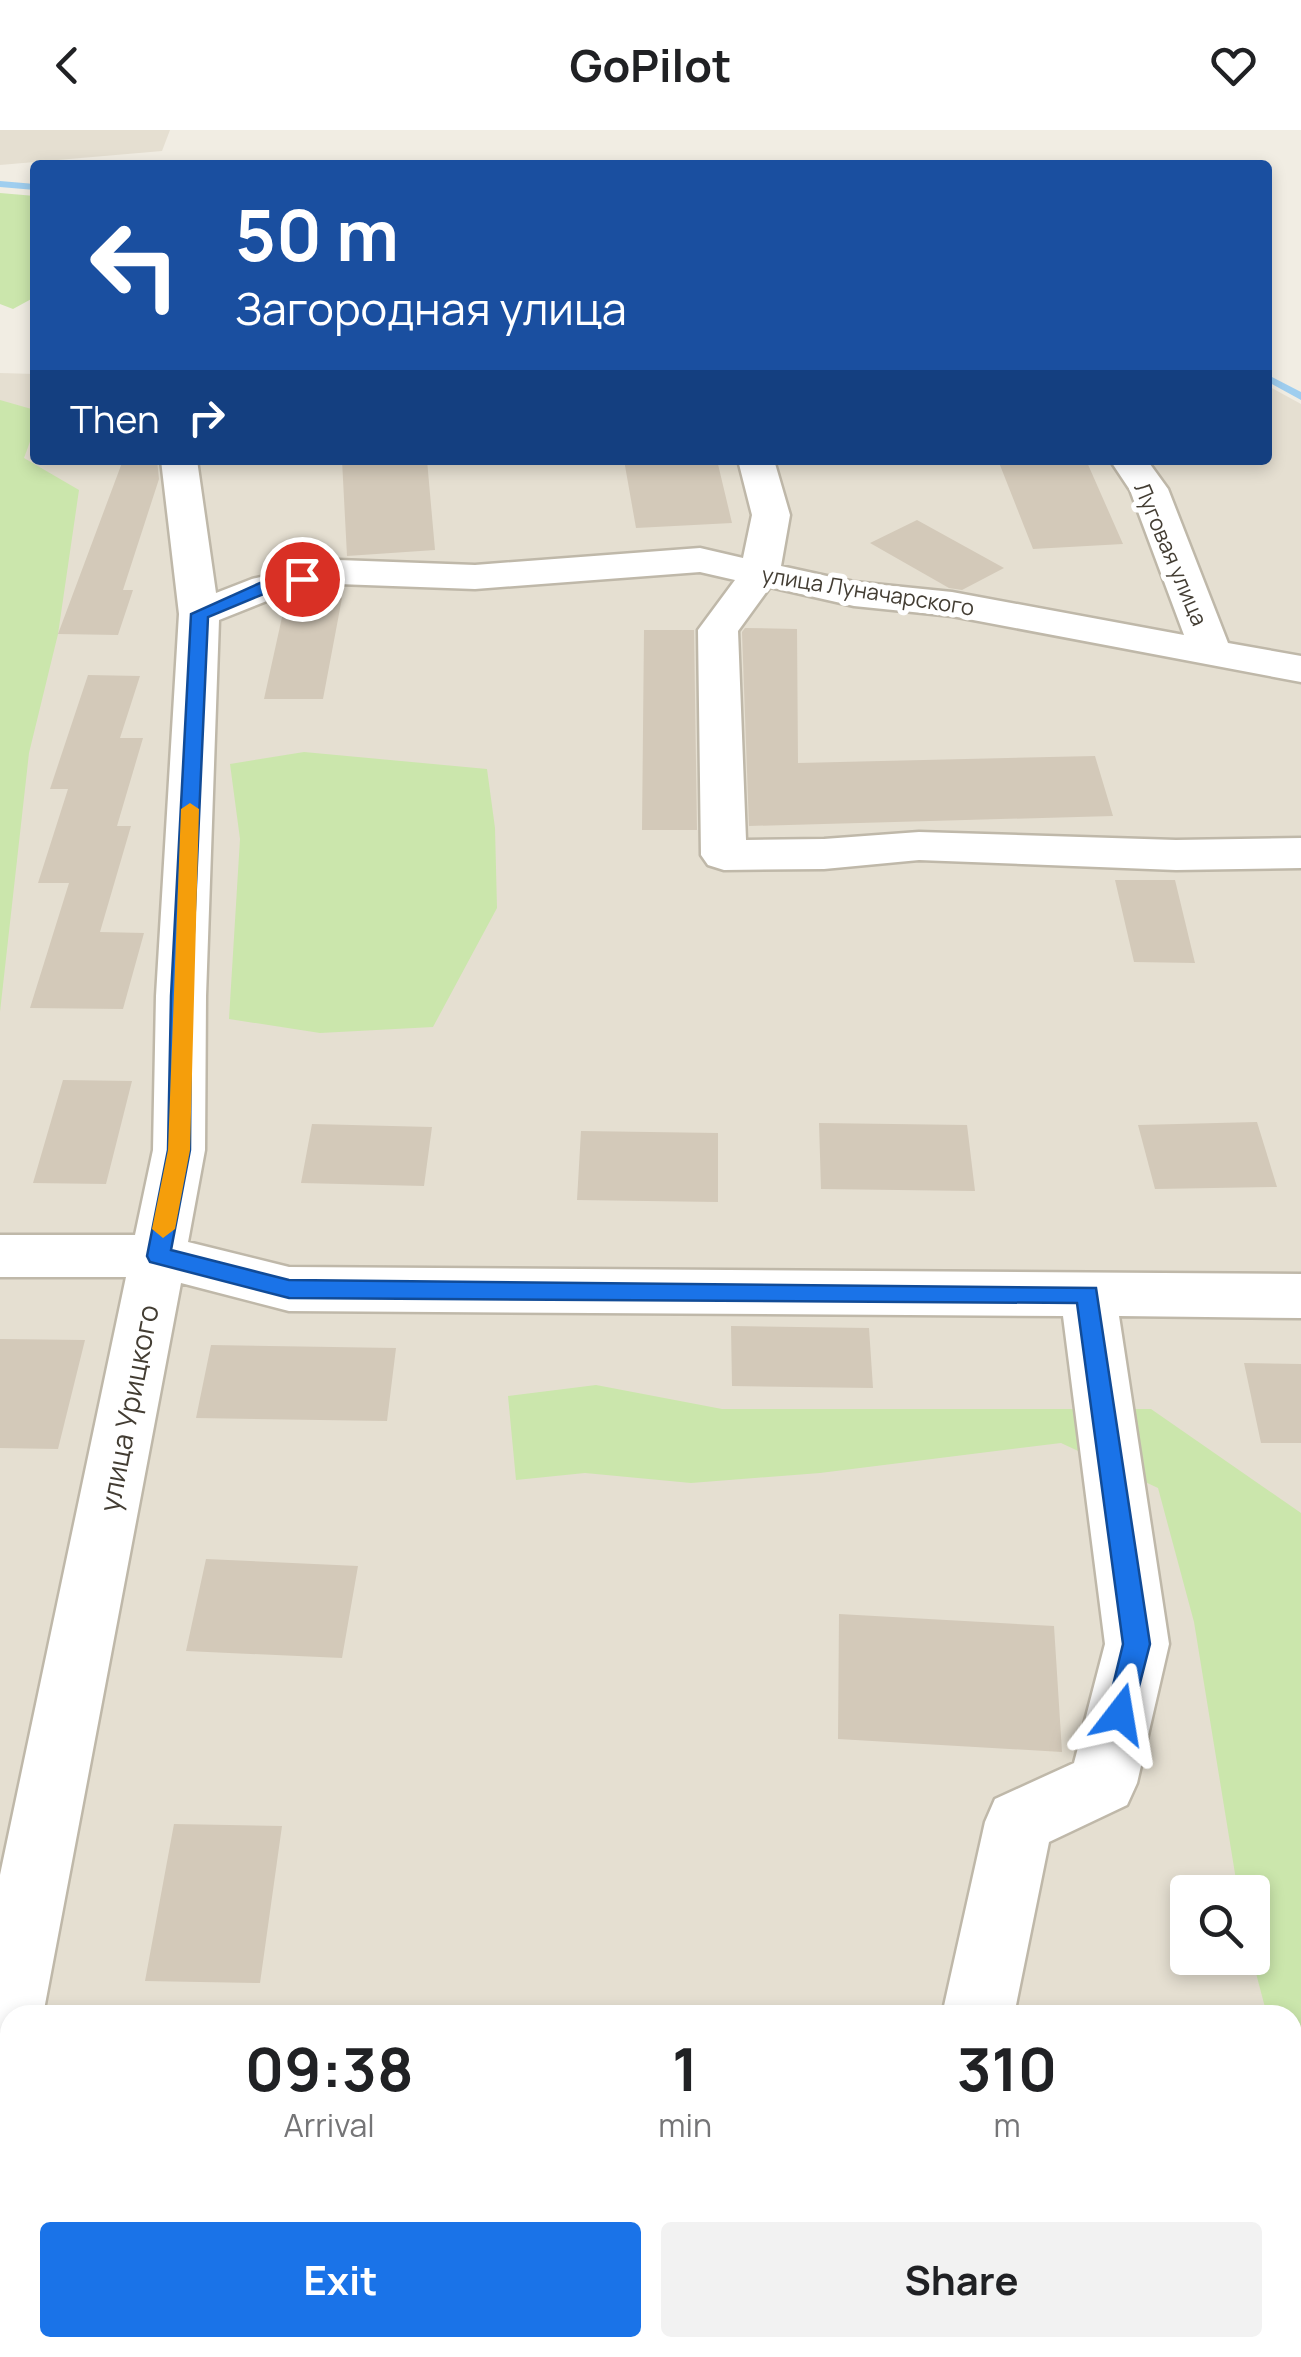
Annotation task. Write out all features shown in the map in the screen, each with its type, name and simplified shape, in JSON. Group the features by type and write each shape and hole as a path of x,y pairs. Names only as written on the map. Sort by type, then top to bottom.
{"street":[{"name":"улица Урицкого","path":"9,2005 179,1150 181,996 199,614 180,465"},
{"path":"757,465 771,515 760,574 718,630 724,856 824,854 919,846 1176,854 1301,853"},
{"name":"Луговая улица","path":"1132,465 1149,490 1210,649"},
{"name":"улица Луначарского","path":"199,614 266,587 338,572 475,577 700,560 854,594 952,604 1301,669"},
{"path":"0,1256 158,1256 289,1289 1301,1296"},
{"path":"980,2005 1019,1822 1103,1783 1137,1644 1088,1294"}],"shaded area":[{"path":"0,130 170,130 162,151 0,165"},
{"path":"0,373 30,374 30,465 1272,465 1272,388 1301,404 1301,2005 0,2005"}],"green space":[{"path":"0,193 30,196 30,300 13,309 0,304"},
{"path":"0,400 30,409 30,442 24,458 30,465 79,490 58,634 29,753 0,1012"},
{"path":"304,752 487,769 495,828 497,908 433,1027 320,1033 229,1019 240,839 230,764"},
{"path":"596,1385 722,1409 1151,1409 1301,1513 1301,2005 1264,2005 1256,1975 1270,1975 1270,1875 1235,1875 1194,1622 1158,1488 1061,1443 820,1473 691,1483 585,1473 516,1480 508,1396"}],"building":[{"path":"121,465 158,465 159,479 123,590 133,590 118,635 58,634"},
{"path":"342,465 427,465 435,550 347,556"},
{"path":"625,465 718,465 732,523 636,528"},
{"path":"1000,465 1088,465 1123,544 1033,549"},
{"path":"917,520 1004,568 962,590 949,588 870,543"},
{"path":"342,598 323,699 264,699 286,599"},
{"path":"745,628 797,629 798,763 1095,756 1113,816 749,826 742,632"},
{"path":"644,630 694,630 697,830 642,830"},
{"path":"88,675 140,676 120,738 143,738 117,826 131,826 100,932 144,933 123,1009 30,1008 69,883 38,883 68,789 50,789"},
{"path":"1115,880 1175,880 1195,963 1134,962"},
{"path":"63,1080 132,1081 106,1184 33,1183"},
{"path":"1257,1122 1277,1187 1155,1189 1138,1125"},
{"path":"819,1123 967,1125 975,1191 821,1189"},
{"path":"312,1124 432,1127 424,1186 301,1183"},
{"path":"581,1131 718,1133 718,1202 577,1200"},
{"path":"731,1326 869,1328 873,1388 732,1386"},
{"path":"0,1339 85,1340 58,1449 0,1448"},
{"path":"211,1345 396,1348 387,1421 196,1418"},
{"path":"1244,1363 1301,1364 1301,1443 1261,1443"},
{"path":"206,1559 358,1566 342,1658 186,1651"},
{"path":"839,1614 1054,1626 1062,1752 838,1739"},
{"path":"174,1824 282,1826 260,1983 145,1981"}],"waterway":[{"path":"0,184 30,187"},
{"path":"1272,380 1301,397"}],"slow traffic":[{"path":"163,1229 179,1150 190,809"}],"route":[{"path":"302,579 266,587 199,614 181,996 179,1150 158,1256 289,1289 1088,1294 1137,1644 1120,1714"}]}
